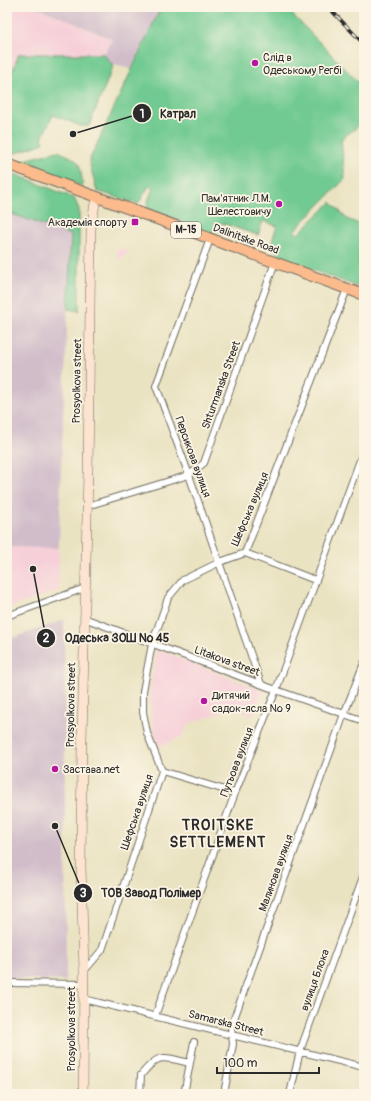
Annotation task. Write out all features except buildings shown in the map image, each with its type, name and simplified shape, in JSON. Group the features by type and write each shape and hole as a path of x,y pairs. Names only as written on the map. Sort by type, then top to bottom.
{"main road":[{"name":"Dalinitske Road","path":"7,164 364,295"}],"street":[{"name":"Prosyolkova street","path":"83,1094 84,971 81,868 84,618 91,228 96,197"},
{"name":"Персикова вулиця","path":"210,239 156,386 220,562 261,684"},
{"name":"Shturmanska Street","path":"87,506 189,475 204,463 275,262"},
{"name":"Шефська вулиця","path":"84,971 102,950 162,771 147,733 143,712 143,691 152,644 168,598 183,580 220,562 245,553 347,289"},
{"name":"Путьова вулиця","path":"155,1016 235,793 276,690 364,449"},
{"path":"245,553 315,580"},
{"path":"7,616 85,588"},
{"name":"Litakova street","path":"84,618 276,690 364,721"},
{"name":"Малинова вулиця","path":"224,1094 234,1044 231,1027 344,714 364,663"},
{"path":"162,771 235,793"},
{"name":"вулиця Блока","path":"290,1094 300,1051 364,874"},
{"path":"7,983 83,984"},
{"name":"Samarska Street","path":"83,999 364,1067"},
{"path":"184,1094 194,1042"},
{"path":"140,1094 141,1075 154,1060 165,1058 190,1063"}],"shaded area":[{"path":"7,7 37,7 112,39 104,54 19,54 13,69 7,67"},
{"path":"37,7 161,7 131,69 111,64 104,54 112,39"},
{"path":"7,212 71,235 59,548 7,547"},
{"path":"118,248 127,250 126,255 124,255 121,259 116,258"},
{"path":"7,547 59,548 59,590 7,609"},
{"path":"64,620 66,981 7,978 7,640"},
{"name":"Дитячий садок-ясла № 9","path":"157,649 263,691 253,715 234,708 188,724 183,736 158,747 154,734 149,694"}],"green space":[{"path":"161,7 285,7 364,88 364,122 341,139 345,179 294,231 298,234 331,202 347,219 364,226 364,289 283,259 271,244 277,226 263,221 258,235 218,222 214,234 148,209 147,204 153,188 149,186 138,204 97,191 89,161"},
{"path":"19,54 104,54 111,64 114,64 89,126 81,126 53,115 42,138 44,143 7,156 7,71 12,72"},
{"path":"58,151 71,157 78,163 80,166 83,186 17,162"},
{"path":"7,171 74,198 79,209 79,311 68,309 71,235 7,212"}],"railway":[{"path":"328,7 364,44"}],"place":[{"name":"Слід в Одеському Регбі","path":"255,63"},
{"name":"Катрал","path":"73,134"},
{"name":"Пам'ятник Л.М. Шелестовичу","path":"279,204"},
{"name":"Академія спорту","path":"135,222"},
{"name":"Одеська ЗОШ № 45","path":"33,569"},
{"name":"Дитячий садок-ясла № 9","path":"204,701"},
{"name":"Застава.net","path":"55,769"},
{"name":"ТОВ Завод Полімер","path":"55,826"}],"district":[{"name":"TROITSKE SETTLEMENT","path":"218,834"}]}
